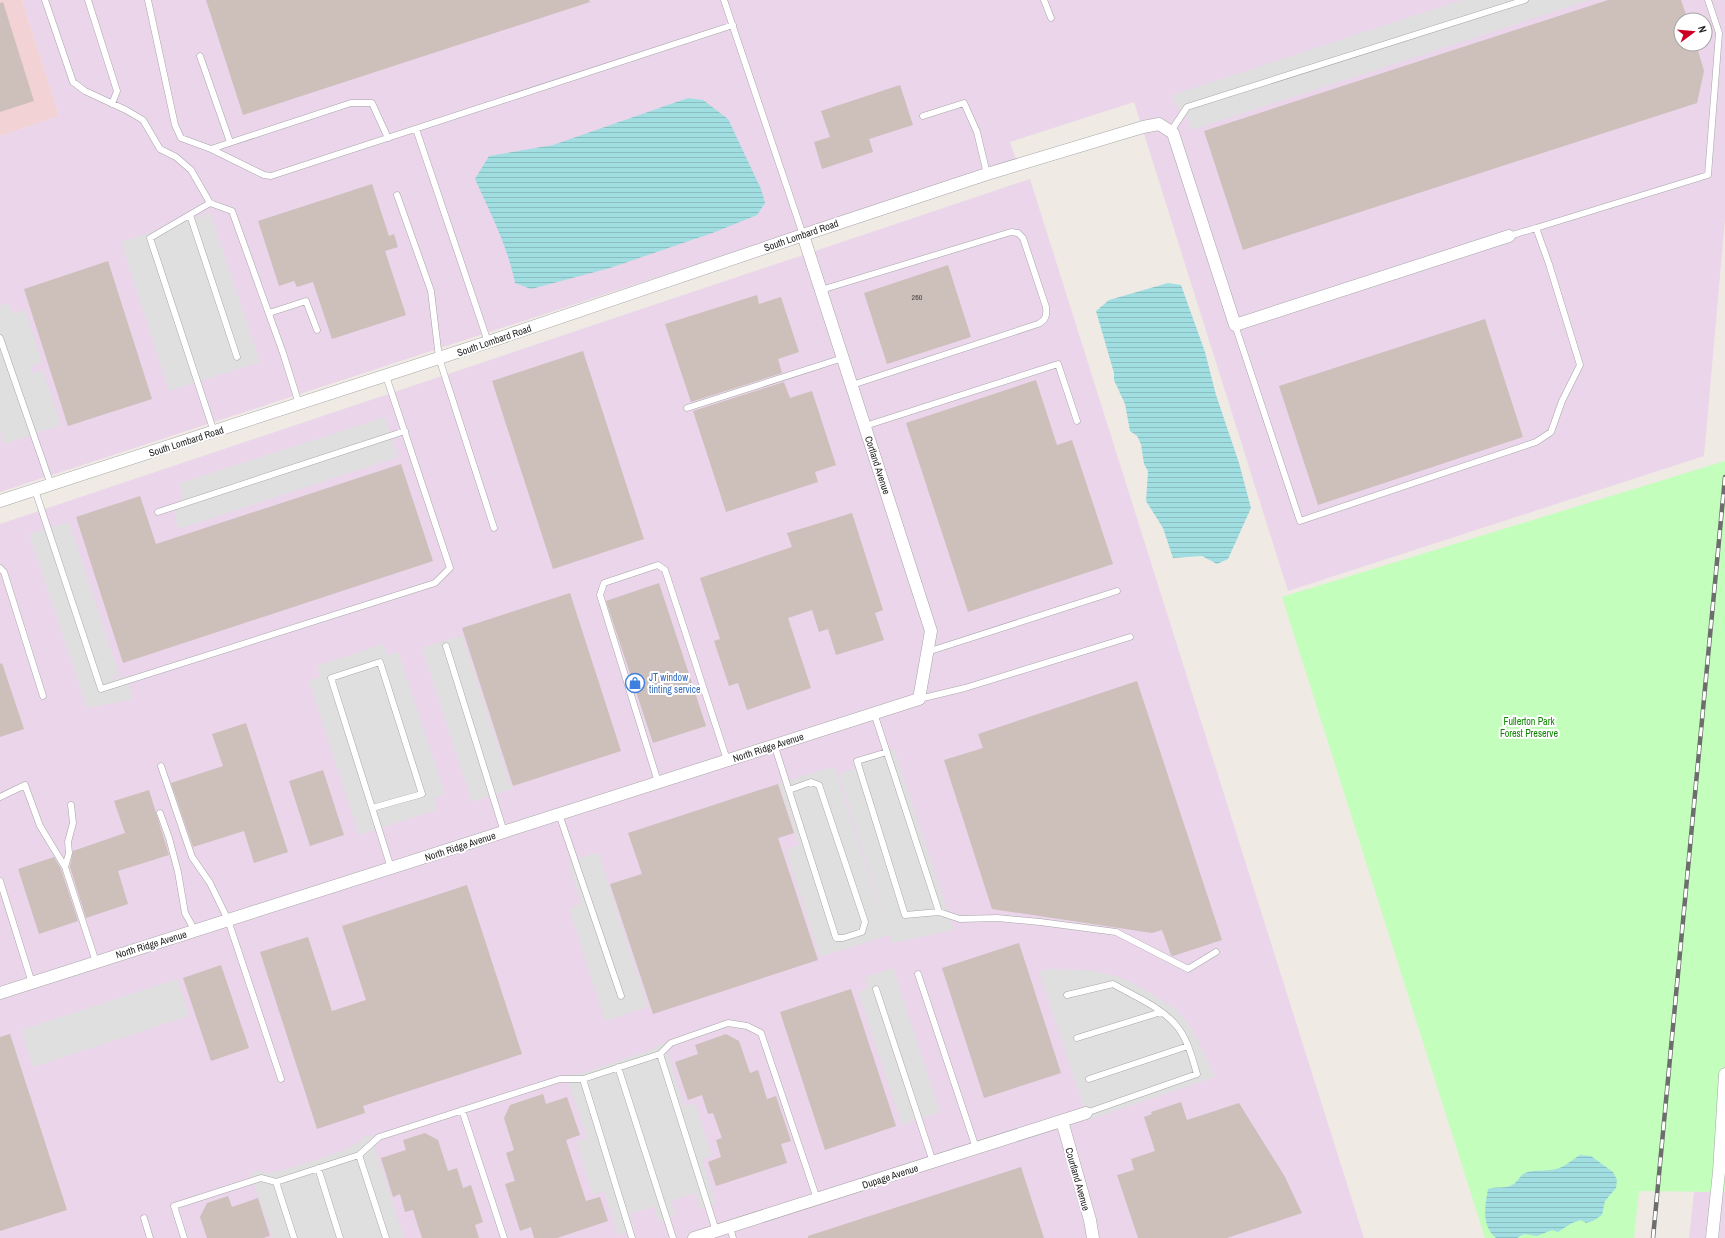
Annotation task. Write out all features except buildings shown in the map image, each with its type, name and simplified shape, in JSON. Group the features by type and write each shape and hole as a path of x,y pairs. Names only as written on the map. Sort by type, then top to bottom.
{"street":[{"name":"South Lombard Road","path":"0,501 386,376 803,234 987,174 1143,127 1159,124 1171,131"},
{"path":"1171,131 1173,133 1235,325 1510,236"},
{"name":"Cortland Avenue","path":"803,234 931,631 919,699"},
{"name":"North Ridge Avenue","path":"0,993 774,744 919,699"},
{"path":"1712,1238 1719,1172 1725,1074"},
{"name":"Dupage Avenue","path":"694,1238 716,1231 732,1232 817,1199 1086,1113"},
{"name":"Courtland Avenue","path":"1062,1121 1090,1220 1093,1238"}],"lane":[{"path":"45,0 73,82 85,91 126,110 143,120 160,149 176,157 191,170 210,203 232,211 299,404"},
{"path":"88,0 117,91 112,104"},
{"path":"148,0 178,131 181,138 211,149 264,175 271,176 733,25"},
{"path":"724,0 803,234"},
{"path":"1044,0 1051,18"},
{"path":"1171,131 1187,107 1524,0"},
{"path":"1510,236 1708,175 1719,33 1708,0"},
{"path":"200,56 230,142"},
{"path":"923,116 964,102 977,132 987,174"},
{"path":"211,149 350,103 372,103 388,138"},
{"path":"416,129 488,342"},
{"path":"397,195 431,291 439,358 494,528"},
{"path":"210,203 150,238 214,432"},
{"path":"190,215 237,357"},
{"path":"1235,325 1300,521 1536,442 1551,432 1562,401 1580,365 1549,264 1536,228"},
{"path":"822,290 1011,232 1018,234 1023,238 1046,306 1046,317 1038,324 852,385"},
{"path":"269,314 306,301 317,330"},
{"path":"0,338 51,484"},
{"path":"687,408 843,358"},
{"path":"865,426 1058,364 1077,421"},
{"path":"35,490 101,689 435,583 450,568 386,376"},
{"path":"158,512 405,431"},
{"path":"658,782 600,595 604,583 658,565 666,570 727,760"},
{"path":"0,568 4,572 43,696"},
{"path":"927,652 1117,591"},
{"path":"919,699 965,688 1130,637"},
{"path":"446,646 504,832"},
{"path":"372,808 422,794 380,662 331,678 372,808 391,868"},
{"path":"874,713 939,912"},
{"path":"774,744 836,938 843,938 862,932 865,922 819,785 811,782 789,790"},
{"path":"887,752 857,761 905,915 939,912 960,919 996,918 1116,932 1188,969 1216,952"},
{"path":"161,766 192,857 210,883 228,920 281,1079"},
{"path":"0,797 25,785 40,826 65,867 96,962"},
{"path":"65,867 69,853 68,842 73,823 71,805"},
{"path":"160,813 169,838 178,872 185,913 194,931"},
{"path":"559,814 621,996"},
{"path":"0,881 32,983"},
{"path":"918,974 976,1148"},
{"path":"1067,995 1113,984 1161,1012 1176,1025 1188,1046 1197,1074 1086,1113"},
{"path":"876,989 933,1162"},
{"path":"1077,1038 1161,1012"},
{"path":"184,1238 174,1206 261,1178 276,1182 358,1155 378,1137 560,1078 582,1079 618,1068 660,1054 671,1043 728,1023 747,1026 761,1033 817,1199"},
{"path":"1089,1078 1188,1046"},
{"path":"660,1054 716,1231"},
{"path":"618,1068 673,1238"},
{"path":"582,1079 632,1238"},
{"path":"462,1110 504,1238"},
{"path":"358,1155 386,1238"},
{"path":"318,1168 340,1238"},
{"path":"276,1182 294,1238"},
{"path":"144,1218 150,1238"}],"shaded area":[{"path":"0,0 22,0 59,116 0,136"},
{"path":"22,0 1725,0 1725,219 1704,456 1288,591 1134,102 1010,142 1016,160 0,492 0,136 59,116"},
{"path":"1462,0 1590,0 1192,130 1188,119 1176,105 1172,95"},
{"path":"1030,179 1364,1238 0,1238 0,524"},
{"path":"210,213 260,362 169,391 121,242"},
{"path":"8,303 13,314 25,310 42,362 30,367 33,374 43,370 61,425 4,444 0,431 0,306"},
{"path":"385,417 398,457 179,529 175,516 183,494 180,483"},
{"path":"69,522 119,674 110,678 109,680 126,676 133,699 87,708 29,534"},
{"path":"462,635 512,789 472,802 422,648"},
{"path":"383,644 387,655 398,652 445,794 434,798 436,810 359,835 309,681 321,677 317,666"},
{"path":"894,749 954,930 892,943 839,774 853,769 855,758"},
{"path":"834,766 889,935 820,957 786,850 799,845 779,784"},
{"path":"598,852 648,1007 605,1021 569,908 581,903 568,862"},
{"path":"893,968 940,1112 902,1125 858,992 868,988 865,977"},
{"path":"1046,969 1090,970 1125,979 1175,1008 1193,1031 1215,1077 1088,1120 1039,972"},
{"path":"177,979 189,1016 33,1067 21,1030"},
{"path":"664,1042 684,1106 695,1103 712,1156 702,1159 716,1203 700,1209 695,1193 671,1201 676,1216 659,1222 654,1206 630,1214 635,1230 618,1235 604,1191 593,1195 576,1142 587,1138 566,1075 583,1073 651,1050"},
{"path":"371,1135 404,1238 273,1238 250,1174 261,1170 263,1173 281,1171 345,1150 361,1141 361,1138"},
{"path":"1694,1192 1725,1192 1725,1238 1689,1238"}],"green space":[{"name":"Fullerton Park Forest Preserve","path":"1725,461 1725,1192 1639,1191 1634,1238 1485,1238 1282,597"}],"water":[{"path":"688,98 703,100 728,119 761,189 765,203 757,215 715,232 610,268 531,289 515,283 503,243 475,179 489,156 553,145"},
{"path":"1168,283 1181,285 1205,352 1216,395 1239,463 1251,508 1228,559 1217,564 1202,556 1173,558 1163,528 1146,501 1148,471 1144,464 1141,444 1137,436 1130,431 1125,404 1114,380 1114,373 1096,311 1109,300"},
{"path":"1580,1155 1591,1156 1613,1172 1617,1180 1616,1188 1605,1201 1602,1215 1593,1221 1586,1223 1581,1220 1572,1223 1558,1232 1552,1230 1537,1236 1524,1234 1517,1238 1496,1238 1491,1233 1485,1215 1488,1189 1514,1184 1523,1174 1529,1172 1559,1168"}],"railway":[{"path":"1653,1238 1725,477"}],"place":[{"name":"JT window tinting service","path":"635,683"}]}
